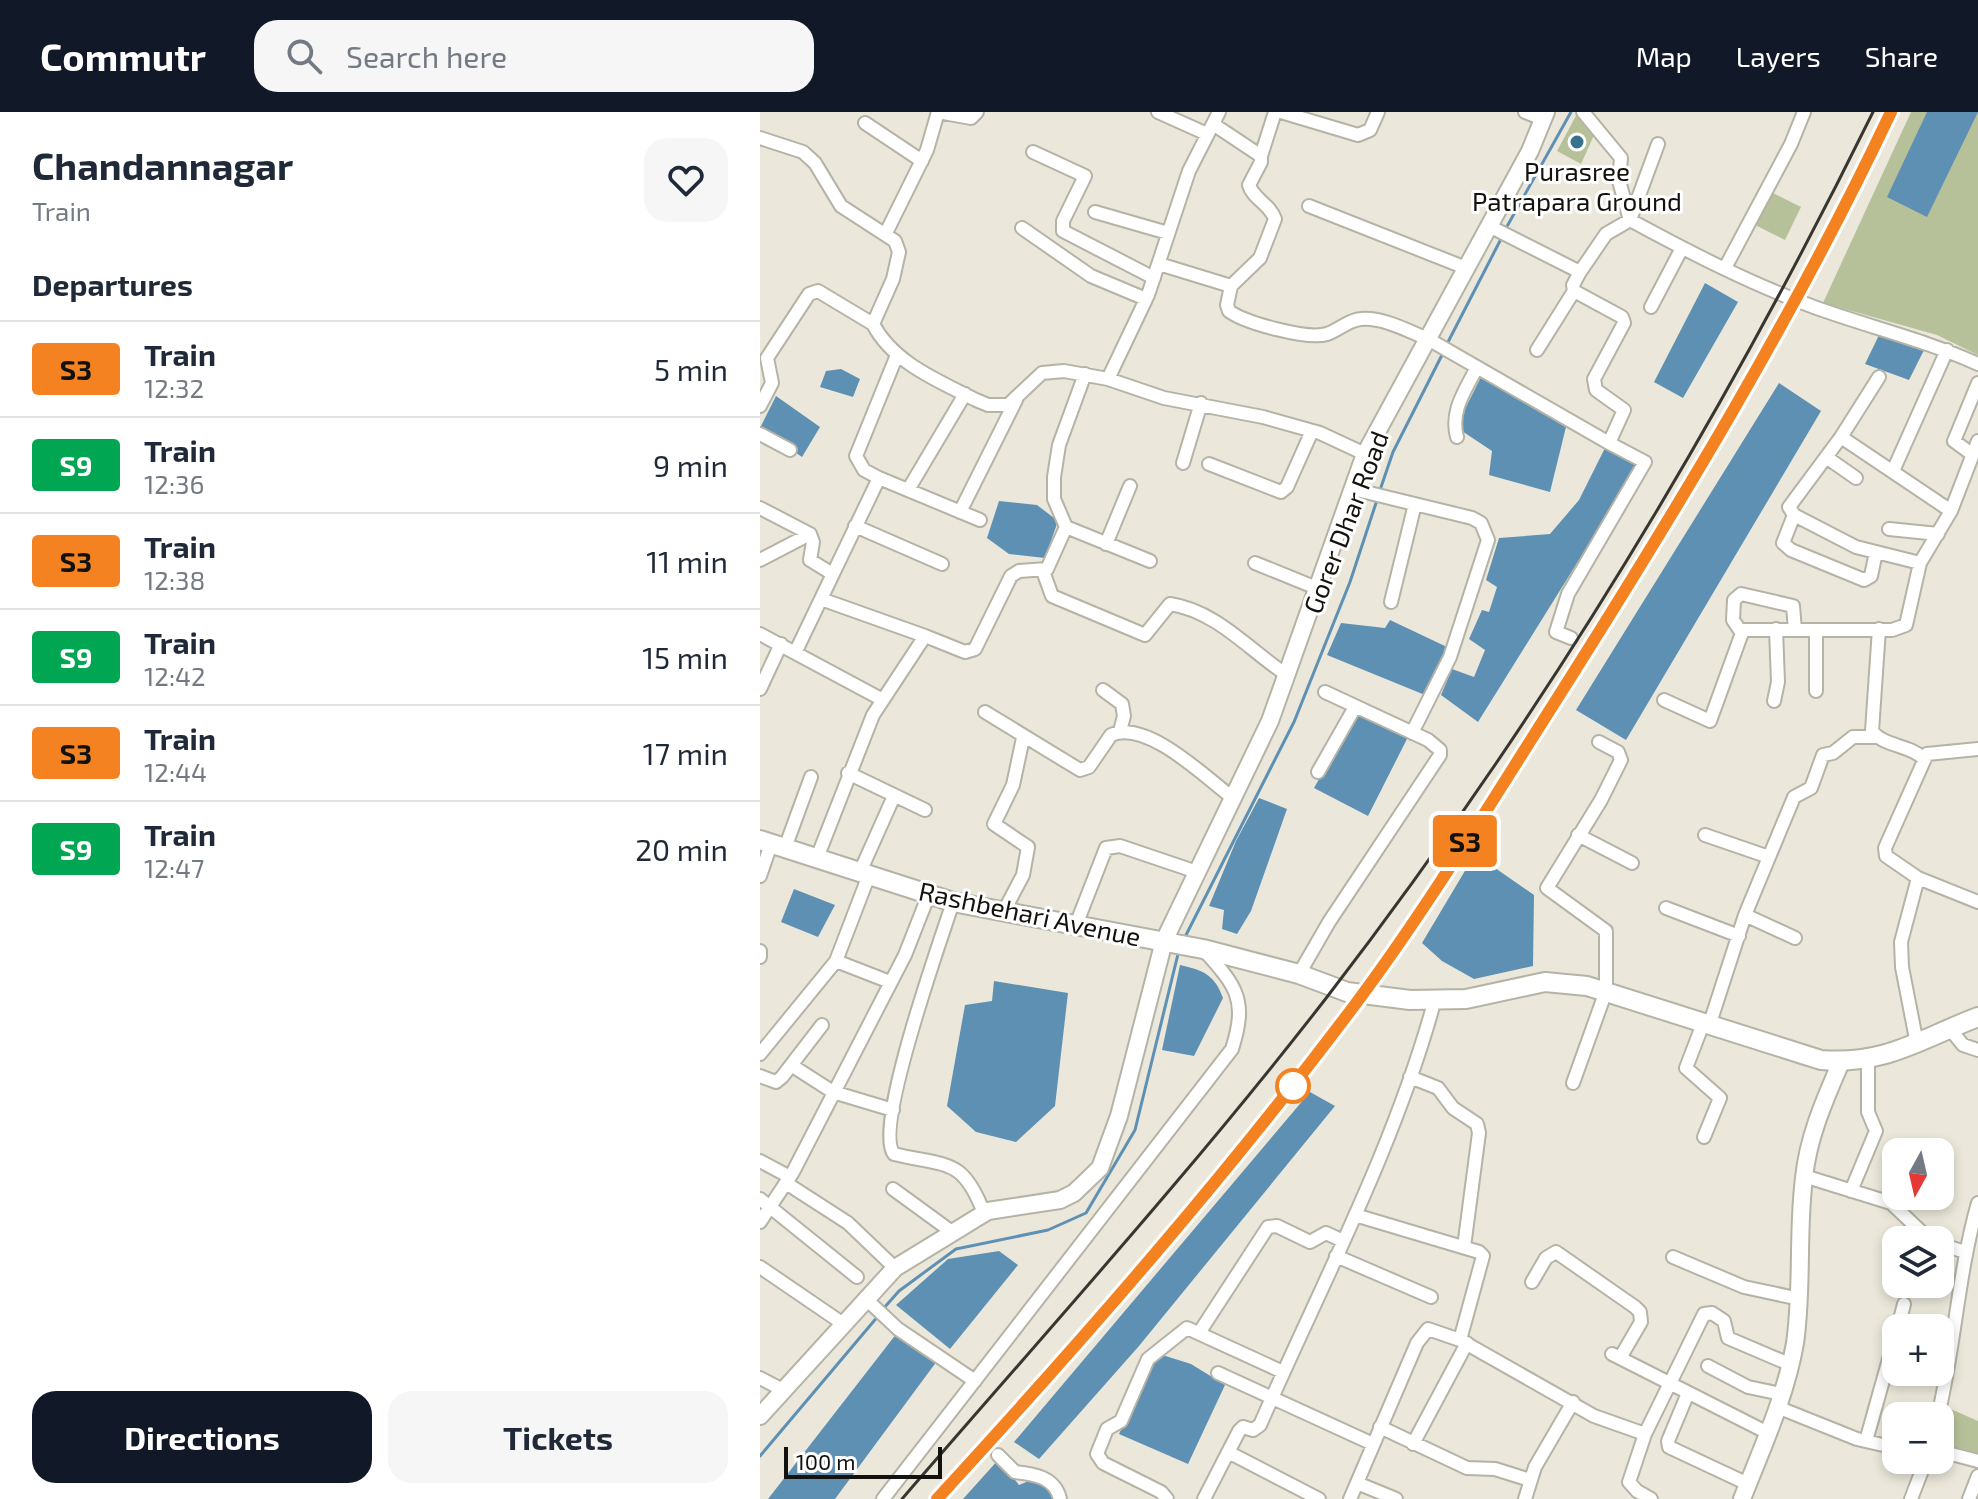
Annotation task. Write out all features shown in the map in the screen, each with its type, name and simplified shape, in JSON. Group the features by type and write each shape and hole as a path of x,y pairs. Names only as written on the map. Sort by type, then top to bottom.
{"main road":[{"name":"Rashbehari Avenue","path":"772,844 953,902 1182,945 1299,974 1347,992 1466,999 1545,982 1606,991 1821,1060 1868,1060 1917,1044 1978,1017"}],"street":[{"path":"886,233 922,161 938,112 971,118 977,112"},
{"path":"1158,112 1213,123 1261,156"},
{"path":"1378,112 1370,130 1358,135 1310,116 1278,112 1261,162 1249,185 1251,192 1272,210 1274,227 1260,258 1231,286 1227,305 1229,311 1258,324 1320,336 1364,319 1439,346 1609,443 1642,458 1644,467 1568,594 1556,632 1571,638"},
{"path":"1525,112 1544,116"},
{"path":"1583,112 1621,158 1619,181 1630,220 1682,248 1814,307 1947,350 1978,364"},
{"path":"1725,268 1791,144 1804,112"},
{"name":"Gorer Dhar Road","path":"984,1213 1060,1200 1086,1184 1100,1168 1182,945 1197,872 1270,721 1365,454 1439,346 1466,268 1498,231 1544,116"},
{"path":"865,123 922,161"},
{"path":"1108,379 1146,299 1189,171 1213,123"},
{"path":"760,138 803,152 815,163 841,206 895,241 898,262 873,324"},
{"path":"1537,350 1574,291 1573,285 1580,272 1606,234 1630,220 1658,144"},
{"path":"1033,152 1085,176 1063,221 1063,231 1154,278"},
{"path":"1309,206 1466,268"},
{"path":"1095,212 1168,233"},
{"path":"1022,228 1073,265 1146,299"},
{"path":"1498,231 1580,272"},
{"path":"1651,307 1682,248"},
{"path":"1159,264 1231,286"},
{"path":"760,406 772,383 767,358 809,294 818,291 873,324 897,355 988,405 1008,405 1042,373 1051,370 1085,374 1164,398 1201,403 1312,431 1365,454"},
{"path":"1574,291 1622,317 1624,323 1594,379 1596,390 1624,410 1609,443"},
{"path":"1893,471 1947,350"},
{"path":"897,355 856,456 864,470 879,478 980,520"},
{"path":"1457,437 1454,422 1458,403 1476,369"},
{"path":"1085,374 1059,445 1054,499 1066,527 1150,561"},
{"path":"1876,552 1871,576 1864,580 1791,550 1783,543 1794,515 1790,504 1841,437 1879,377"},
{"path":"1974,460 1954,441 1978,383"},
{"path":"908,490 965,394"},
{"path":"960,512 1016,398"},
{"path":"1183,463 1201,403"},
{"path":"1209,464 1281,492 1287,487 1312,431"},
{"path":"760,434 790,450"},
{"path":"1841,437 1951,511"},
{"path":"1741,632 1879,629 1906,625 1920,563 1951,511 1974,460 1978,441"},
{"path":"1826,457 1856,478"},
{"path":"796,651 879,478"},
{"path":"1106,544 1130,486"},
{"path":"1353,489 1472,518 1481,523 1488,540 1446,665 1412,733"},
{"path":"1391,602 1415,504"},
{"path":"760,508 810,534 813,542 810,560 831,573"},
{"path":"1794,515 1856,547 1920,563"},
{"path":"855,526 942,564"},
{"path":"821,599 971,651 1011,576 1019,571 1043,571 1053,561 1066,527"},
{"path":"1889,529 1938,534"},
{"path":"760,560 810,534"},
{"path":"1255,563 1319,589"},
{"path":"1043,571 1052,596 1145,635 1170,604 1198,613 1239,637 1256,655 1287,675"},
{"path":"1664,700 1710,721 1741,632 1733,618 1734,600 1741,594 1793,606 1795,630"},
{"path":"1774,701 1778,682 1776,629"},
{"path":"1875,737 1870,724 1879,629"},
{"path":"1816,630 1816,691"},
{"path":"760,634 883,700"},
{"path":"817,858 848,773 883,700 925,636"},
{"path":"760,689 781,644"},
{"path":"985,712 1023,738 1085,770 1103,744 1120,731 1124,716 1122,704 1103,690"},
{"path":"1299,974 1329,922 1440,755 1435,744 1325,692"},
{"path":"1318,772 1355,707"},
{"path":"1120,731 1142,735 1165,746 1233,798"},
{"path":"1704,1137 1720,1098 1686,1068 1707,1022 1745,915 1794,797 1811,788 1821,757 1838,750 1853,737 1875,737 1911,750 1923,758"},
{"path":"1004,911 1023,875 1028,847 994,824 1013,785 1023,738"},
{"path":"1573,1083 1606,991 1606,931 1547,888 1621,760 1618,752 1599,742"},
{"path":"1977,751 1927,754 1923,758 1885,848 1886,856 1918,878 1978,902"},
{"path":"848,773 925,810"},
{"path":"760,876 772,844 811,777"},
{"path":"760,1054 836,961 894,796"},
{"path":"1578,835 1632,863"},
{"path":"1705,835 1769,857"},
{"path":"1076,925 1106,848 1120,846 1197,872"},
{"path":"1917,1044 1902,967 1901,942 1918,878"},
{"path":"760,1222 766,1202 788,1180 890,982 929,894"},
{"path":"760,1416 842,1323 874,1308 895,1268 984,1213 971,1181 958,1170 894,1154 889,1143 893,1110 913,1024 953,902"},
{"path":"1666,908 1739,936"},
{"path":"1745,915 1795,938"},
{"path":"883,1499 1232,1049 1241,1021 1240,1001 1231,981 1182,945"},
{"path":"836,961 890,982"},
{"path":"1204,1499 1243,1427 1253,1430 1260,1425 1355,1215 1410,1077 1435,999"},
{"path":"760,1076 776,1082 822,1025"},
{"path":"1950,1029 1963,1045 1978,1050"},
{"path":"1851,1191 1876,1131 1868,1112 1868,1060"},
{"path":"1688,1393 1668,1441 1669,1447 1745,1492 1779,1401 1789,1364 1800,1299 1804,1176 1811,1142 1841,1062"},
{"path":"791,1065 833,1092 893,1110"},
{"path":"1410,1077 1438,1088 1453,1108 1477,1124 1479,1133 1464,1247"},
{"path":"760,1161 848,1223 895,1268"},
{"path":"1804,1176 1891,1203 1915,1226"},
{"path":"893,1189 952,1232"},
{"path":"766,1202 857,1277"},
{"path":"1941,1402 1950,1367 1965,1252 1975,1228 1978,1203"},
{"path":"1355,1215 1479,1252 1484,1264 1464,1342 1413,1444"},
{"path":"1199,1333 1268,1227 1277,1226 1310,1242 1326,1233 1343,1241"},
{"path":"1954,1248 1965,1252"},
{"path":"1532,1282 1546,1258 1556,1252 1640,1312 1641,1322 1616,1356 1768,1433"},
{"path":"1336,1256 1431,1297"},
{"path":"1673,1257 1744,1287 1800,1299"},
{"path":"760,1267 842,1323"},
{"path":"1902,1314 1904,1304"},
{"path":"874,1308 975,1381"},
{"path":"1651,1499 1629,1482 1645,1434 1707,1312 1724,1321 1728,1338 1789,1364"},
{"path":"1167,1499 1161,1492 1103,1463 1097,1449 1107,1429 1121,1421 1151,1356 1164,1349 1183,1328 1283,1372"},
{"path":"1350,1499 1423,1333 1436,1330 1464,1342 1594,1416 1645,1434"},
{"path":"1708,1366 1866,1441 1882,1445"},
{"path":"1218,1373 1373,1444"},
{"path":"760,1378 783,1390"},
{"path":"1866,1441 1882,1384"},
{"path":"1525,1499 1530,1480 1573,1402"},
{"path":"1380,1427 1467,1468 1495,1469 1530,1480"},
{"path":"1228,1452 1319,1499"},
{"path":"998,1455 1015,1472 1027,1471 1045,1479 1059,1492 1060,1499"},
{"path":"1954,1455 1978,1461"},
{"path":"1911,1499 1921,1474"},
{"path":"1969,1499 1978,1476"},
{"path":"1357,1483 1396,1499"}],"green space":[{"name":"Purasree Patrapara Ground","path":"1578,112 1595,133 1581,164 1557,151"},
{"path":"1911,112 1978,112 1978,355 1937,335 1823,303"},
{"path":"1769,191 1801,207 1785,240 1753,224"},
{"path":"1954,1410 1978,1421 1978,1455 1954,1448"}],"water":[{"path":"1927,112 1978,112 1927,217 1887,197"},
{"path":"1705,283 1738,302 1683,398 1654,382"},
{"path":"1881,331 1926,346 1909,380 1865,364"},
{"path":"841,369 860,379 853,397 820,387 826,371"},
{"path":"1481,377 1566,427 1550,492 1489,475 1492,451 1456,427"},
{"path":"1779,383 1821,411 1626,740 1576,710"},
{"path":"776,396 820,427 802,457 760,428"},
{"path":"1606,446 1640,462 1478,722 1441,695 1452,669 1474,677 1485,650 1469,639 1482,610 1489,612 1497,587 1486,580 1499,538 1550,534 1579,500"},
{"path":"999,501 1037,505 1058,521 1045,558 1009,554 987,538"},
{"path":"1390,620 1447,647 1425,695 1327,655 1341,623 1385,628"},
{"path":"1357,711 1408,737 1368,816 1314,788"},
{"path":"1259,798 1287,809 1251,911 1237,934 1222,929 1224,910 1209,906 1236,841"},
{"path":"1475,854 1534,895 1533,966 1474,979 1442,961 1422,943"},
{"path":"794,889 835,905 818,937 781,922"},
{"path":"1180,965 1207,975 1223,998 1194,1056 1162,1050"},
{"path":"994,981 1068,993 1055,1106 1016,1142 976,1132 947,1106 965,1005 992,1001"},
{"path":"1310,1092 1335,1106 1139,1346 1039,1459 1014,1442"},
{"path":"999,1251 1018,1265 950,1349 896,1305 948,1259"},
{"path":"897,1333 937,1361 835,1499 768,1499"},
{"path":"1156,1353 1191,1364 1225,1385 1188,1464 1119,1434"},
{"path":"999,1459 1019,1485 1036,1478 1056,1494 1054,1499 963,1499"}],"waterway":[{"path":"1505,230 1571,112"},
{"path":"1447,344 1502,237"},
{"path":"1379,493 1393,452 1444,351"},
{"path":"1184,939 1294,722 1350,582 1377,500"},
{"path":"883,1309 899,1291 956,1249 1048,1230 1086,1213 1135,1130 1179,950"},
{"path":"760,1456 879,1315"}],"railway":[{"path":"902,1499 1171,1188 1276,1061 1405,893 1480,786 1553,678 1689,456 1753,343 1873,112"},
{"path":"938,1499 1203,1196 1305,1070 1404,936 1546,716 1728,419 1853,190 1891,112"}],"train":[{"name":"S3","path":"937,1499 1077,1347 1268,1118 1357,1003 1479,820 1685,493 1779,329 1891,112"}],"place":[{"name":"Purasree Patrapara Ground","path":"1577,142"}]}
